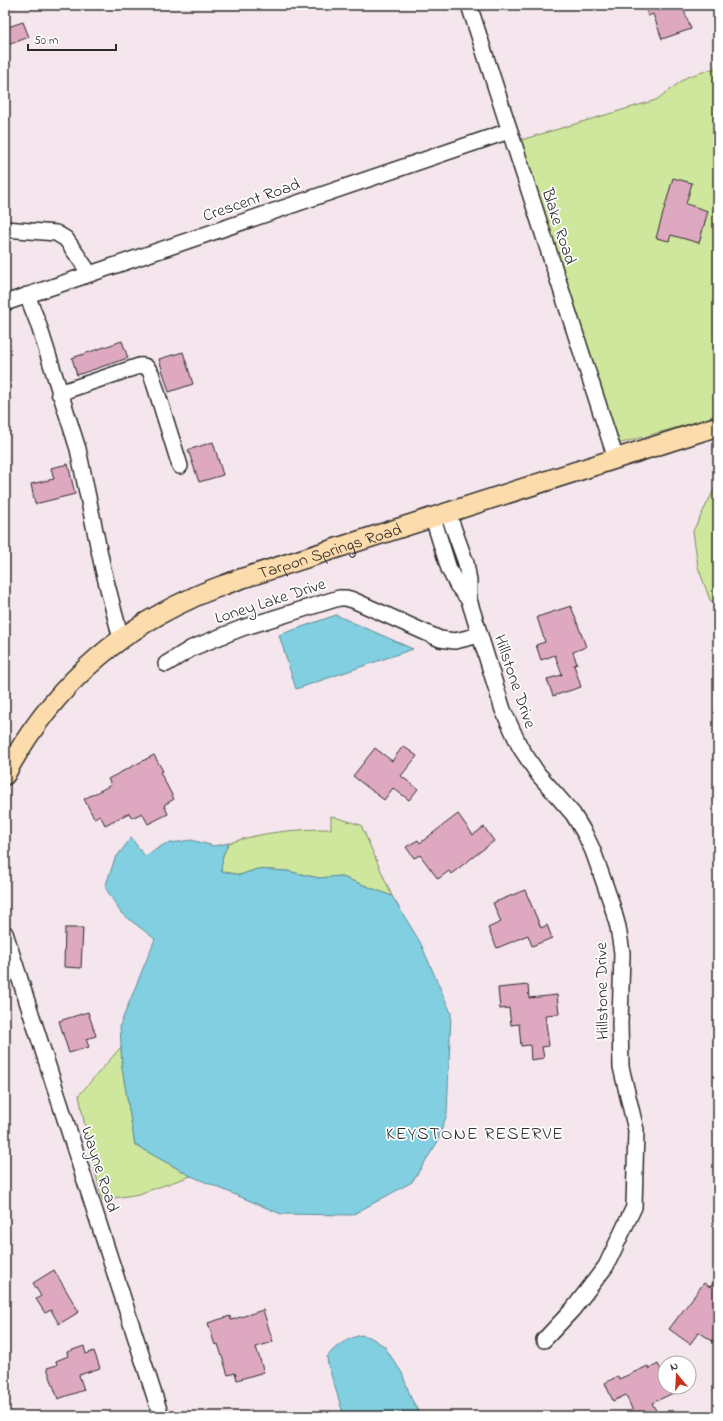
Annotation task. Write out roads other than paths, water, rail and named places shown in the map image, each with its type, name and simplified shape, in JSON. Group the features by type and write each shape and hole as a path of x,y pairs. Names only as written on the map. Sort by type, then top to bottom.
{"main road":[{"name":"Tarpon Springs Road","path":"5,775 24,742 46,711 78,676 121,639 162,613 199,595 238,580 718,426"}],"street":[{"name":"Blake Road","path":"469,5 616,458"},
{"name":"Crescent Road","path":"5,303 509,132"},
{"path":"5,229 56,233 66,239 90,274"},
{"path":"27,295 38,323 78,450 103,569 121,639"},
{"path":"59,393 139,366 143,365 147,367 151,373 180,466"},
{"name":"Hillstone Drive","path":"440,515 466,563 469,581 469,600 503,710 520,747 538,774 572,814 585,834 593,851 611,902 618,927 622,953 620,1024 621,1067 636,1130 634,1207 606,1266 573,1309 544,1340"},
{"name":"Hillstone Drive","path":"440,515 449,569 457,585 469,600"},
{"path":"449,569 466,563"},
{"name":"Loney Lake Drive","path":"166,664 192,648 242,628 339,598 353,600 444,640 455,641 480,635"},
{"name":"Wayne Road","path":"5,933 162,1416"}],"water":[{"path":"336,615 413,649 296,689 279,635"},
{"path":"131,838 145,856 165,844 191,840 214,846 229,843 223,855 221,871 240,875 257,869 287,871 319,878 340,876 392,896 420,942 451,1013 447,1114 437,1143 412,1182 352,1215 281,1214 191,1176 135,1145 122,1068 120,1025 155,939 121,913 105,887 115,859"},
{"path":"361,1335 370,1337 384,1346 402,1373 411,1398 421,1416 344,1416 328,1365 327,1357 342,1343"}],"district":[{"name":"KEYSTONE RESERVE","path":"475,1133"}]}
